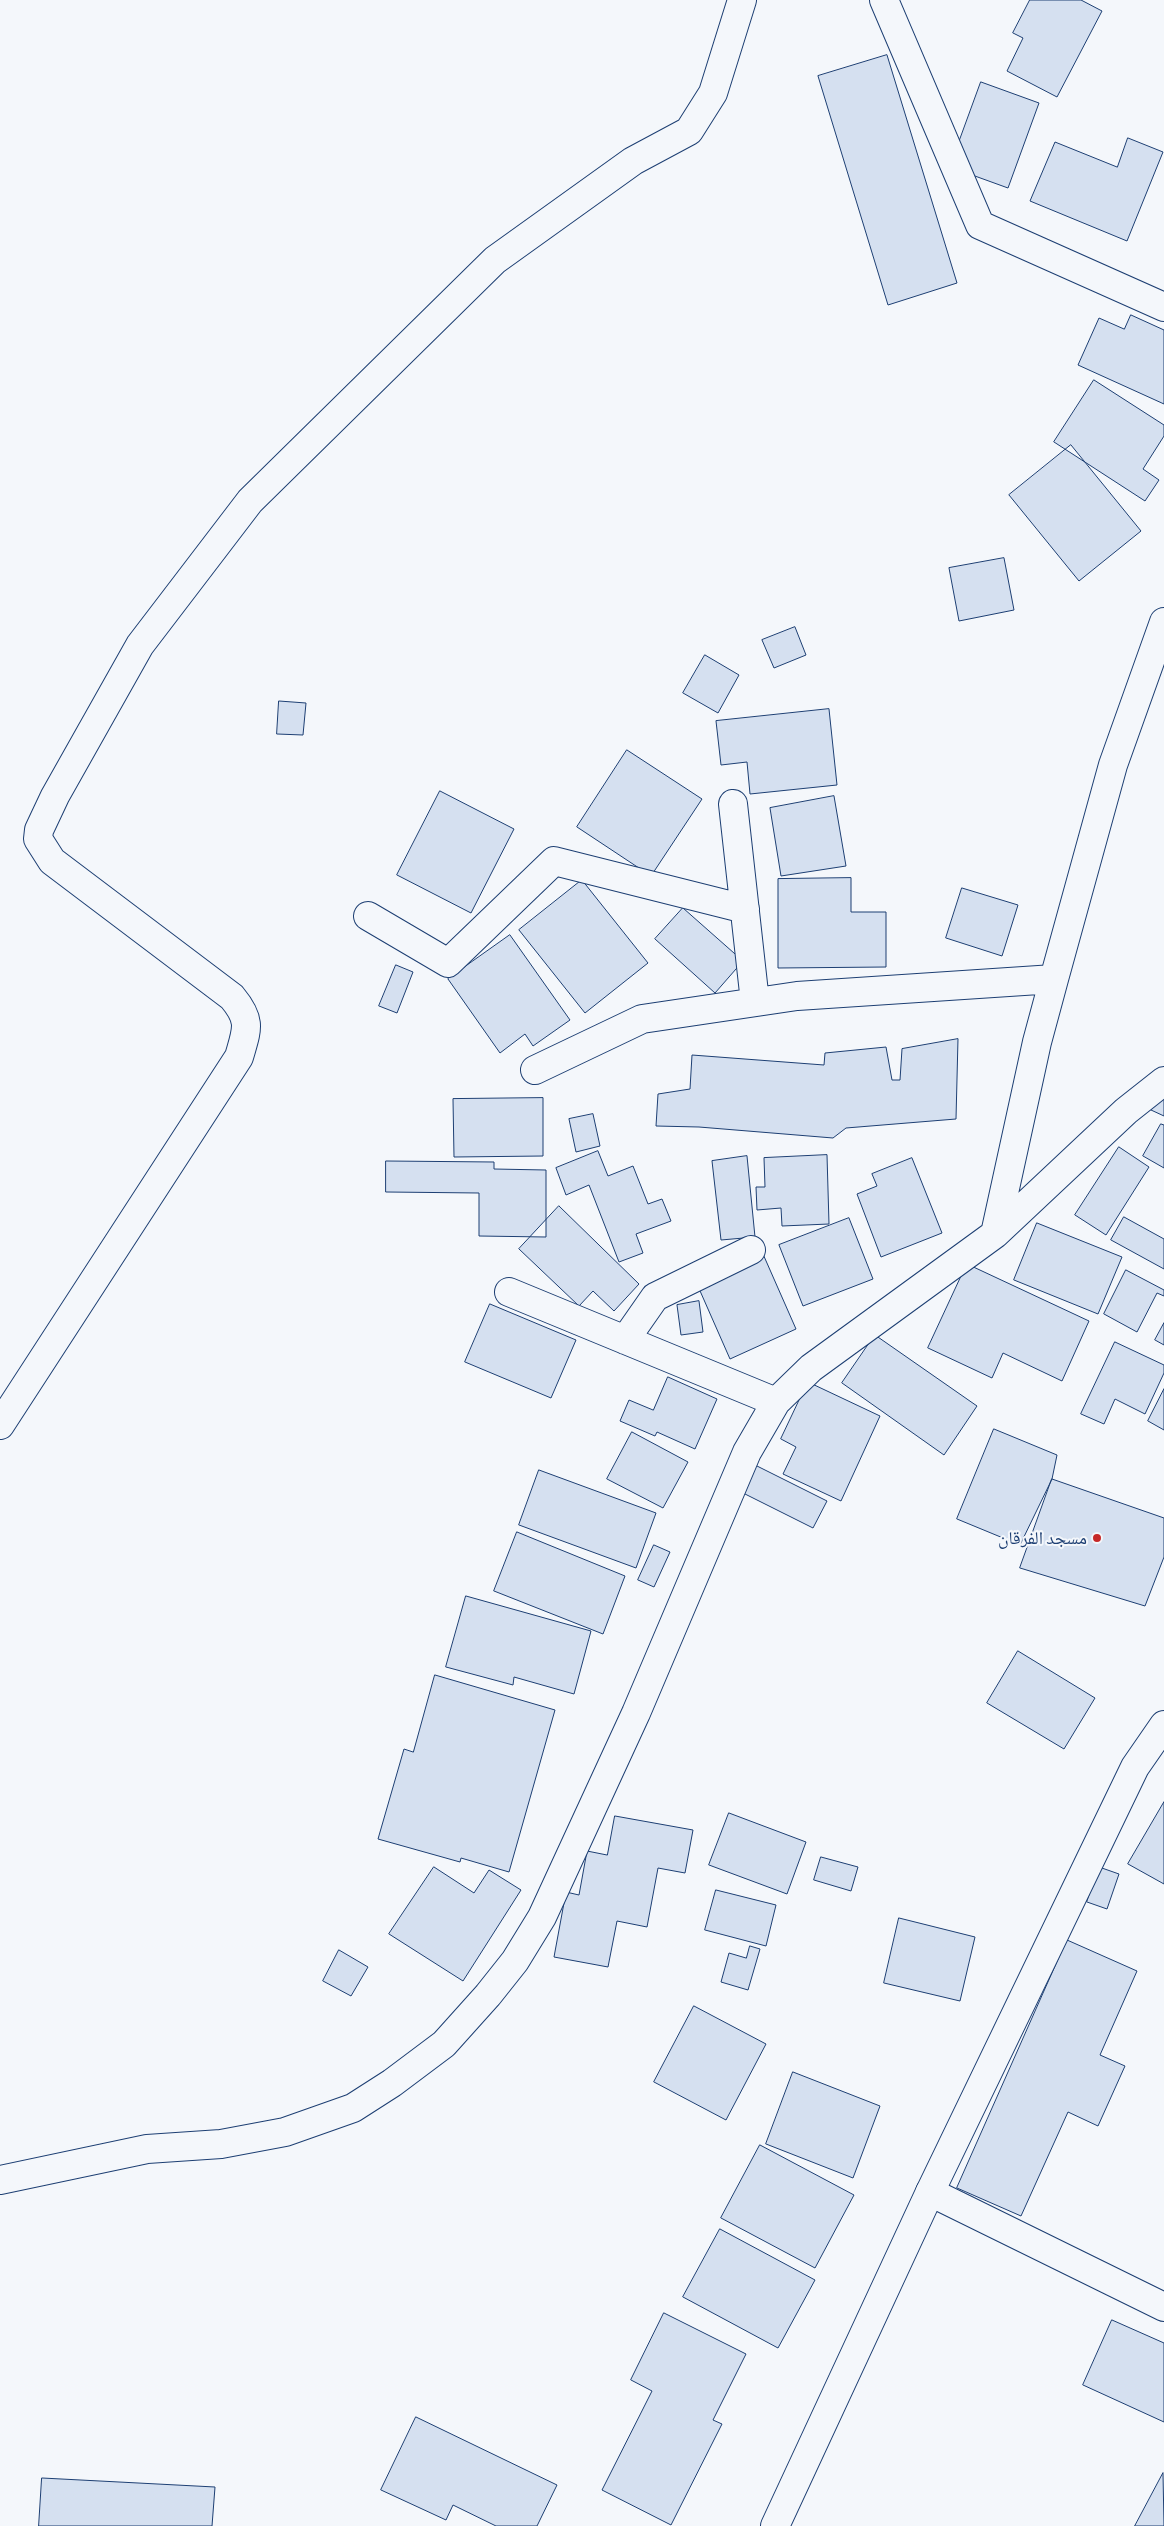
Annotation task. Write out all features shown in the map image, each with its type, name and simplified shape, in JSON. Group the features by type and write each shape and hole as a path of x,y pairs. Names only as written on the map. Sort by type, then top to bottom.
{"street":[{"path":"0,1425 239,1057 247,1029 242,1010 232,997 52,861 40,846 38,830 55,796 140,645 250,501 495,260 633,161 689,131 713,93 742,0"},
{"path":"884,0 980,224 1164,307"},
{"path":"995,1234 1037,1042 1113,765 1164,622"},
{"path":"733,804 756,1002"},
{"path":"368,916 448,963 554,861 745,909"},
{"path":"535,1070 642,1019 797,996 1054,979"},
{"path":"0,2180 147,2149 221,2144 285,2132 353,2108 392,2083 444,2044 510,1968 542,1917 636,1713 746,1452 776,1402 811,1368 995,1234 1126,1111 1164,1081"},
{"path":"625,1340 656,1297 751,1250"},
{"path":"508,1292 776,1402"},
{"path":"775,2526 930,2192 1136,1767 1164,1725"},
{"path":"930,2192 1164,2306"}],"building":[{"path":"1030,0 1081,0 1102,11 1057,97 1007,71 1023,38 1013,33"},
{"path":"887,55 957,283 888,305 818,76"},
{"path":"981,82 1039,103 1008,188 950,167"},
{"path":"1128,138 1163,152 1127,241 1030,201 1055,142 1117,167"},
{"path":"1131,315 1164,330 1164,404 1078,365 1099,318 1124,329"},
{"path":"1094,380 1164,425 1164,436 1143,469 1159,480 1145,501 1054,442"},
{"path":"1071,445 1141,531 1079,581 1009,495"},
{"path":"1004,558 1014,610 959,621 949,568"},
{"path":"795,627 806,655 774,668 762,640"},
{"path":"705,655 739,675 718,713 683,693"},
{"path":"279,701 306,703 303,735 277,734"},
{"path":"829,709 837,785 750,794 747,762 721,765 716,721"},
{"path":"627,750 702,799 651,876 577,827"},
{"path":"440,791 514,829 471,913 397,875"},
{"path":"834,796 846,866 781,876 770,808"},
{"path":"851,878 851,912 886,912 886,967 778,968 778,879"},
{"path":"582,880 648,963 585,1013 519,930"},
{"path":"962,888 1018,905 1002,956 946,938"},
{"path":"683,908 743,961 715,993 655,939"},
{"path":"510,935 570,1020 533,1046 525,1034 500,1053 448,979"},
{"path":"396,965 413,972 397,1013 379,1006"},
{"path":"958,1039 956,1119 846,1128 833,1138 699,1127 656,1126 658,1094 690,1089 692,1055 824,1065 825,1053 886,1047 892,1080 900,1080 902,1049"},
{"path":"1164,1084 1164,1116 1151,1110"},
{"path":"543,1098 543,1156 454,1157 453,1099"},
{"path":"593,1114 600,1146 576,1152 569,1119"},
{"path":"1161,1124 1164,1125 1164,1168 1143,1156"},
{"path":"1119,1147 1149,1167 1106,1235 1075,1215"},
{"path":"598,1151 608,1176 633,1166 648,1204 662,1199 671,1221 636,1234 643,1253 619,1262 589,1185 566,1195 556,1168"},
{"path":"827,1155 829,1224 782,1226 781,1208 757,1210 756,1187 765,1187 764,1158"},
{"path":"747,1156 755,1237 721,1240 712,1161"},
{"path":"912,1158 942,1233 881,1257 857,1194 877,1186 872,1174"},
{"path":"386,1161 494,1162 494,1169 546,1170 546,1237 479,1236 479,1193 386,1192"},
{"path":"559,1206 639,1284 614,1311 593,1291 579,1306 519,1249"},
{"path":"1124,1217 1164,1239 1164,1269 1111,1240"},
{"path":"849,1218 873,1279 803,1306 779,1245"},
{"path":"1037,1223 1122,1257 1098,1314 1014,1280"},
{"path":"763,1254 796,1329 730,1359 697,1284"},
{"path":"967,1264 1089,1321 1062,1381 1003,1353 992,1378 928,1348"},
{"path":"1126,1270 1164,1290 1164,1296 1157,1293 1137,1332 1104,1314"},
{"path":"699,1301 703,1332 681,1335 677,1305"},
{"path":"490,1304 576,1340 551,1398 465,1362"},
{"path":"1164,1323 1164,1345 1155,1340"},
{"path":"875,1335 977,1406 944,1455 842,1383"},
{"path":"1115,1342 1164,1365 1164,1373 1145,1414 1115,1399 1104,1424 1081,1414"},
{"path":"668,1377 717,1399 695,1449 657,1432 655,1436 620,1421 629,1400 653,1410"},
{"path":"808,1382 880,1416 841,1501 783,1474 796,1447 781,1439"},
{"path":"1164,1389 1164,1430 1148,1421"},
{"path":"994,1429 1057,1455 1052,1479 1020,1545 957,1519"},
{"path":"632,1432 688,1462 663,1508 607,1479"},
{"path":"741,1458 827,1501 813,1528 727,1485"},
{"path":"539,1470 656,1513 636,1568 519,1525"},
{"name":"مسجد الفرقان","path":"1052,1479 1164,1518 1164,1557 1145,1606 1020,1568"},
{"path":"517,1532 625,1576 603,1634 494,1591"},
{"path":"654,1545 670,1552 654,1587 638,1580"},
{"path":"466,1596 591,1631 574,1694 514,1677 513,1685 446,1667"},
{"path":"1018,1651 1095,1698 1064,1749 987,1703"},
{"path":"435,1675 555,1710 509,1872 461,1858 460,1862 378,1839 404,1749 413,1752"},
{"path":"1164,1802 1164,1884 1128,1864"},
{"path":"729,1813 806,1842 787,1894 709,1865"},
{"path":"615,1816 693,1830 685,1873 658,1868 647,1927 617,1921 608,1967 554,1957 566,1892 579,1895 587,1851 607,1855"},
{"path":"821,1857 858,1867 851,1891 814,1880"},
{"path":"434,1867 474,1893 489,1870 521,1890 463,1981 389,1934"},
{"path":"1099,1867 1119,1874 1107,1909 1087,1902"},
{"path":"716,1890 776,1905 766,1946 705,1930"},
{"path":"899,1918 975,1937 960,2001 884,1983"},
{"path":"1067,1940 1137,1971 1100,2055 1125,2066 1098,2126 1068,2112 1021,2216 957,2188"},
{"path":"750,1946 760,1949 748,1990 721,1982 729,1953 746,1958"},
{"path":"339,1950 368,1967 351,1996 323,1981"},
{"path":"694,2006 766,2044 726,2120 654,2082"},
{"path":"793,2072 880,2106 853,2178 766,2144"},
{"path":"760,2145 854,2195 815,2268 721,2218"},
{"path":"720,2229 815,2280 778,2348 683,2297"},
{"path":"664,2313 746,2354 713,2420 722,2424 671,2525 602,2490 652,2391 631,2380"},
{"path":"1112,2320 1164,2343 1164,2422 1083,2385"},
{"path":"416,2417 557,2485 537,2526 496,2526 453,2505 446,2520 381,2490"},
{"path":"1163,2473 1164,2526 1135,2526"},
{"path":"42,2478 215,2487 212,2526 39,2526"}],"place":[{"name":"مسجد الفرقان","path":"1097,1538"}]}
